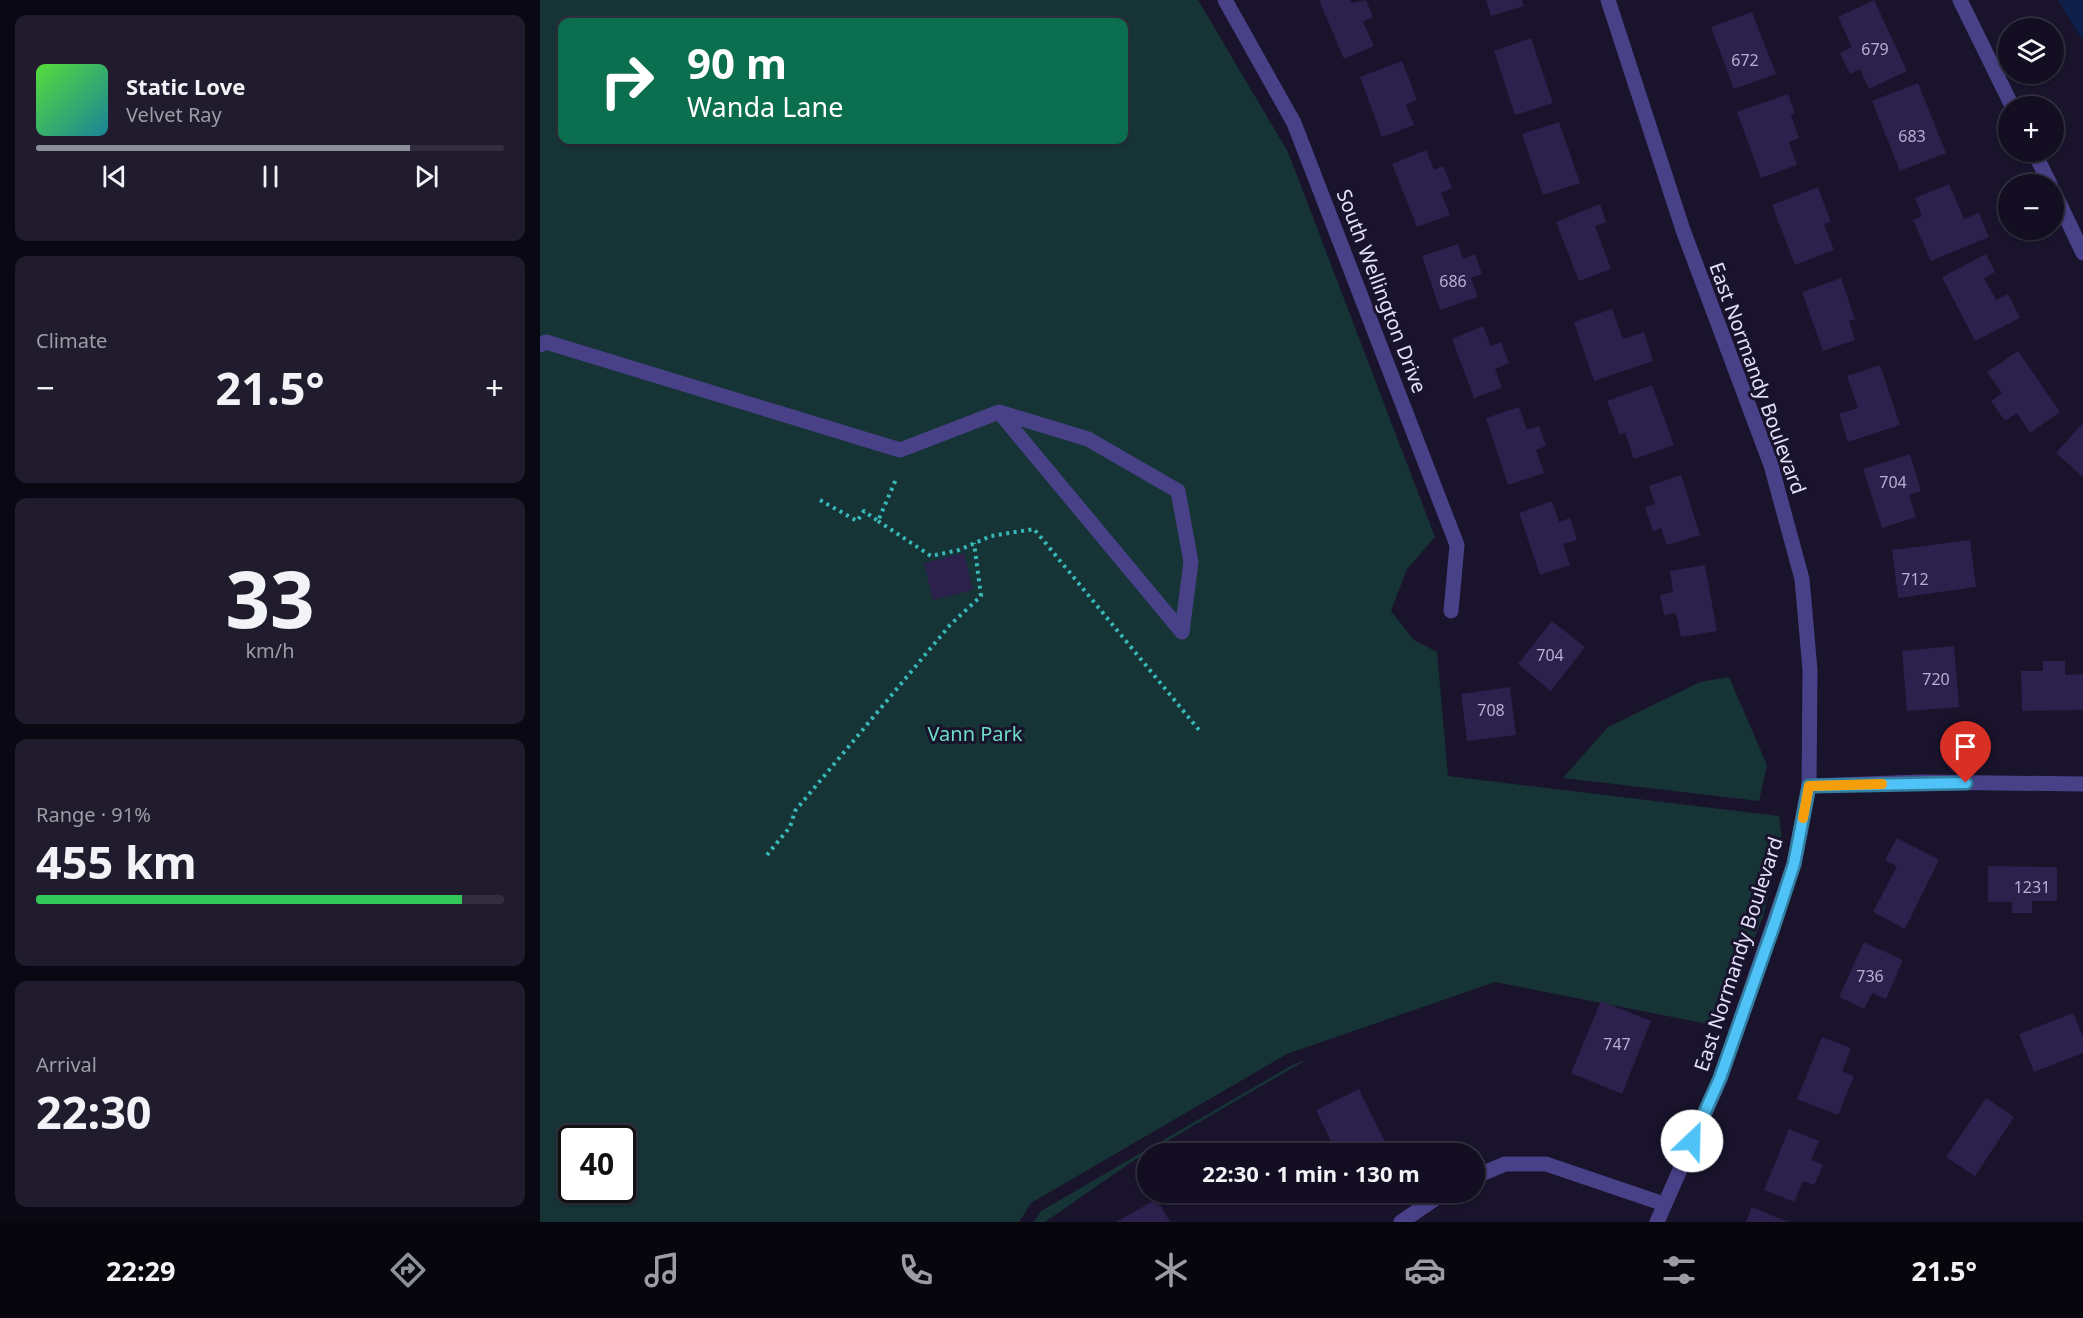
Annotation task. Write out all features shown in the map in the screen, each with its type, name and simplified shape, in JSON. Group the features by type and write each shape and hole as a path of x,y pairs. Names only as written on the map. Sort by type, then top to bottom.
{"street":[{"name":"South Wellington Drive","path":"1225,0 1294,123 1456,544 1451,611"},
{"name":"East Normandy Boulevard","path":"1608,0 1683,230 1771,465 1802,579 1810,670 1809,786 1794,864 1720,1078 1657,1222"},
{"path":"1960,0 2007,96"},
{"path":"2064,213 2083,253"},
{"path":"540,345 546,342 900,450 999,412 1088,439 1178,491 1191,562 1182,632 999,412"},
{"path":"1809,786 1920,782 2083,784"},
{"path":"1485,1172 1505,1164 1546,1164 1664,1204"},
{"path":"1401,1222 1429,1203"}],"path":[{"path":"878,521 897,477"},
{"path":"820,500 857,521 864,511 931,556 991,536 1034,528 1199,730"},
{"path":"767,855 790,827 795,811 950,625 981,596 974,543"}],"green space":[{"name":"Vann Park","path":"540,0 1198,0 1288,152 1435,537 1407,569 1391,611 1414,640 1437,652 1448,776 1779,816 1782,840 1763,917 1718,1026 1495,982 1287,1054 1031,1203 1019,1222 540,1222"},
{"path":"1729,677 1767,765 1759,801 1563,778 1608,727 1700,682"},
{"path":"1306,1060 1164,1143 1158,1143 1292,1065"},
{"path":"1137,1155 1137,1159 1045,1222 1034,1222 1041,1211"}],"water":[{"path":"2058,0 2083,0 2083,41"}],"building":[{"path":"1319,0 1350,0 1351,3 1366,0 1373,17 1363,22 1374,46 1344,59"},
{"path":"1486,0 1522,0 1524,6 1491,16"},
{"path":"1874,0 1907,71 1869,89 1860,69 1850,74 1840,53 1852,47 1838,17"},
{"path":"1752,12 1776,74 1734,89 1711,27"},
{"path":"1531,38 1553,103 1515,115 1494,51"},
{"path":"1402,61 1417,100 1406,105 1414,125 1382,137 1360,77"},
{"path":"1918,83 1946,153 1900,171 1872,101"},
{"path":"1788,94 1795,113 1791,115 1799,138 1789,142 1797,165 1761,178 1737,112"},
{"path":"1559,122 1580,183 1543,195 1522,134"},
{"path":"1426,150 1434,170 1443,166 1452,188 1441,193 1450,215 1417,227 1392,164"},
{"path":"1949,184 1964,219 1979,213 1989,237 1931,261 1913,220 1922,216 1915,198"},
{"path":"1818,187 1831,222 1824,224 1834,250 1795,265 1772,205"},
{"path":"1600,204 1606,222 1595,226 1611,269 1579,281 1556,222"},
{"path":"1458,244 1463,259 1475,254 1482,274 1471,278 1478,297 1440,310 1422,256"},
{"path":"1986,254 1995,272 1984,278 1996,300 2008,294 2020,318 1975,341 1942,277"},
{"path":"1841,278 1855,319 1849,321 1855,340 1823,351 1802,292"},
{"path":"1612,309 1623,339 1644,332 1653,361 1594,381 1574,322"},
{"path":"1483,326 1491,346 1501,342 1509,363 1495,369 1502,388 1474,398 1452,339"},
{"path":"2018,351 2060,412 2030,433 2017,413 2005,421 1991,401 2002,393 1987,372"},
{"path":"1880,365 1900,425 1848,442 1839,414 1858,408 1847,376"},
{"path":"1652,385 1674,445 1634,459 1625,433 1620,435 1607,401"},
{"path":"1519,407 1527,430 1539,426 1546,446 1536,450 1544,473 1508,485 1486,418"},
{"path":"2083,423 2083,477 2056,453"},
{"path":"1910,454 1921,491 1909,495 1916,517 1882,528 1863,469"},
{"path":"1681,475 1700,535 1667,545 1661,528 1653,531 1645,507 1655,504 1649,486"},
{"path":"1552,501 1559,522 1570,518 1577,540 1563,544 1570,565 1540,575 1519,513"},
{"path":"1970,540 1976,587 1898,598 1892,550"},
{"path":"964,553 973,590 933,600 924,563"},
{"path":"1705,565 1717,631 1681,637 1676,613 1664,615 1660,595 1673,592 1670,571"},
{"path":"1552,621 1585,647 1551,691 1518,664"},
{"path":"1954,646 1959,707 1907,711 1902,651"},
{"path":"2043,661 2065,661 2065,675 2083,674 2083,710 2022,711 2021,671 2043,671"},
{"path":"1510,687 1516,735 1467,741 1461,694"},
{"path":"1897,838 1939,860 1905,929 1873,912 1897,866 1885,860"},
{"path":"1988,866 2057,867 2057,901 2032,901 2032,913 2012,913 2012,902 1988,902"},
{"path":"1864,942 1903,960 1886,999 1872,993 1864,1009 1839,997"},
{"path":"1601,1001 1651,1021 1622,1094 1571,1073"},
{"path":"2073,1013 2083,1037 2083,1053 2034,1072 2019,1034"},
{"path":"1822,1037 1851,1048 1842,1071 1854,1076 1838,1115 1797,1099"},
{"path":"1359,1089 1386,1143 1332,1143 1316,1110"},
{"path":"1986,1098 2014,1117 1975,1176 1946,1157"},
{"path":"1789,1129 1819,1141 1811,1160 1823,1165 1814,1185 1803,1181 1794,1202 1764,1190"},
{"path":"1150,1203 1159,1203 1170,1222 1116,1222"},
{"path":"1752,1207 1788,1222 1746,1222"}],"slow traffic":[{"path":"1803,818 1809,786 1882,784"}],"route":[{"path":"1692,1141 1720,1078 1774,925 1794,864 1809,786 1920,782 1966,783"}]}
